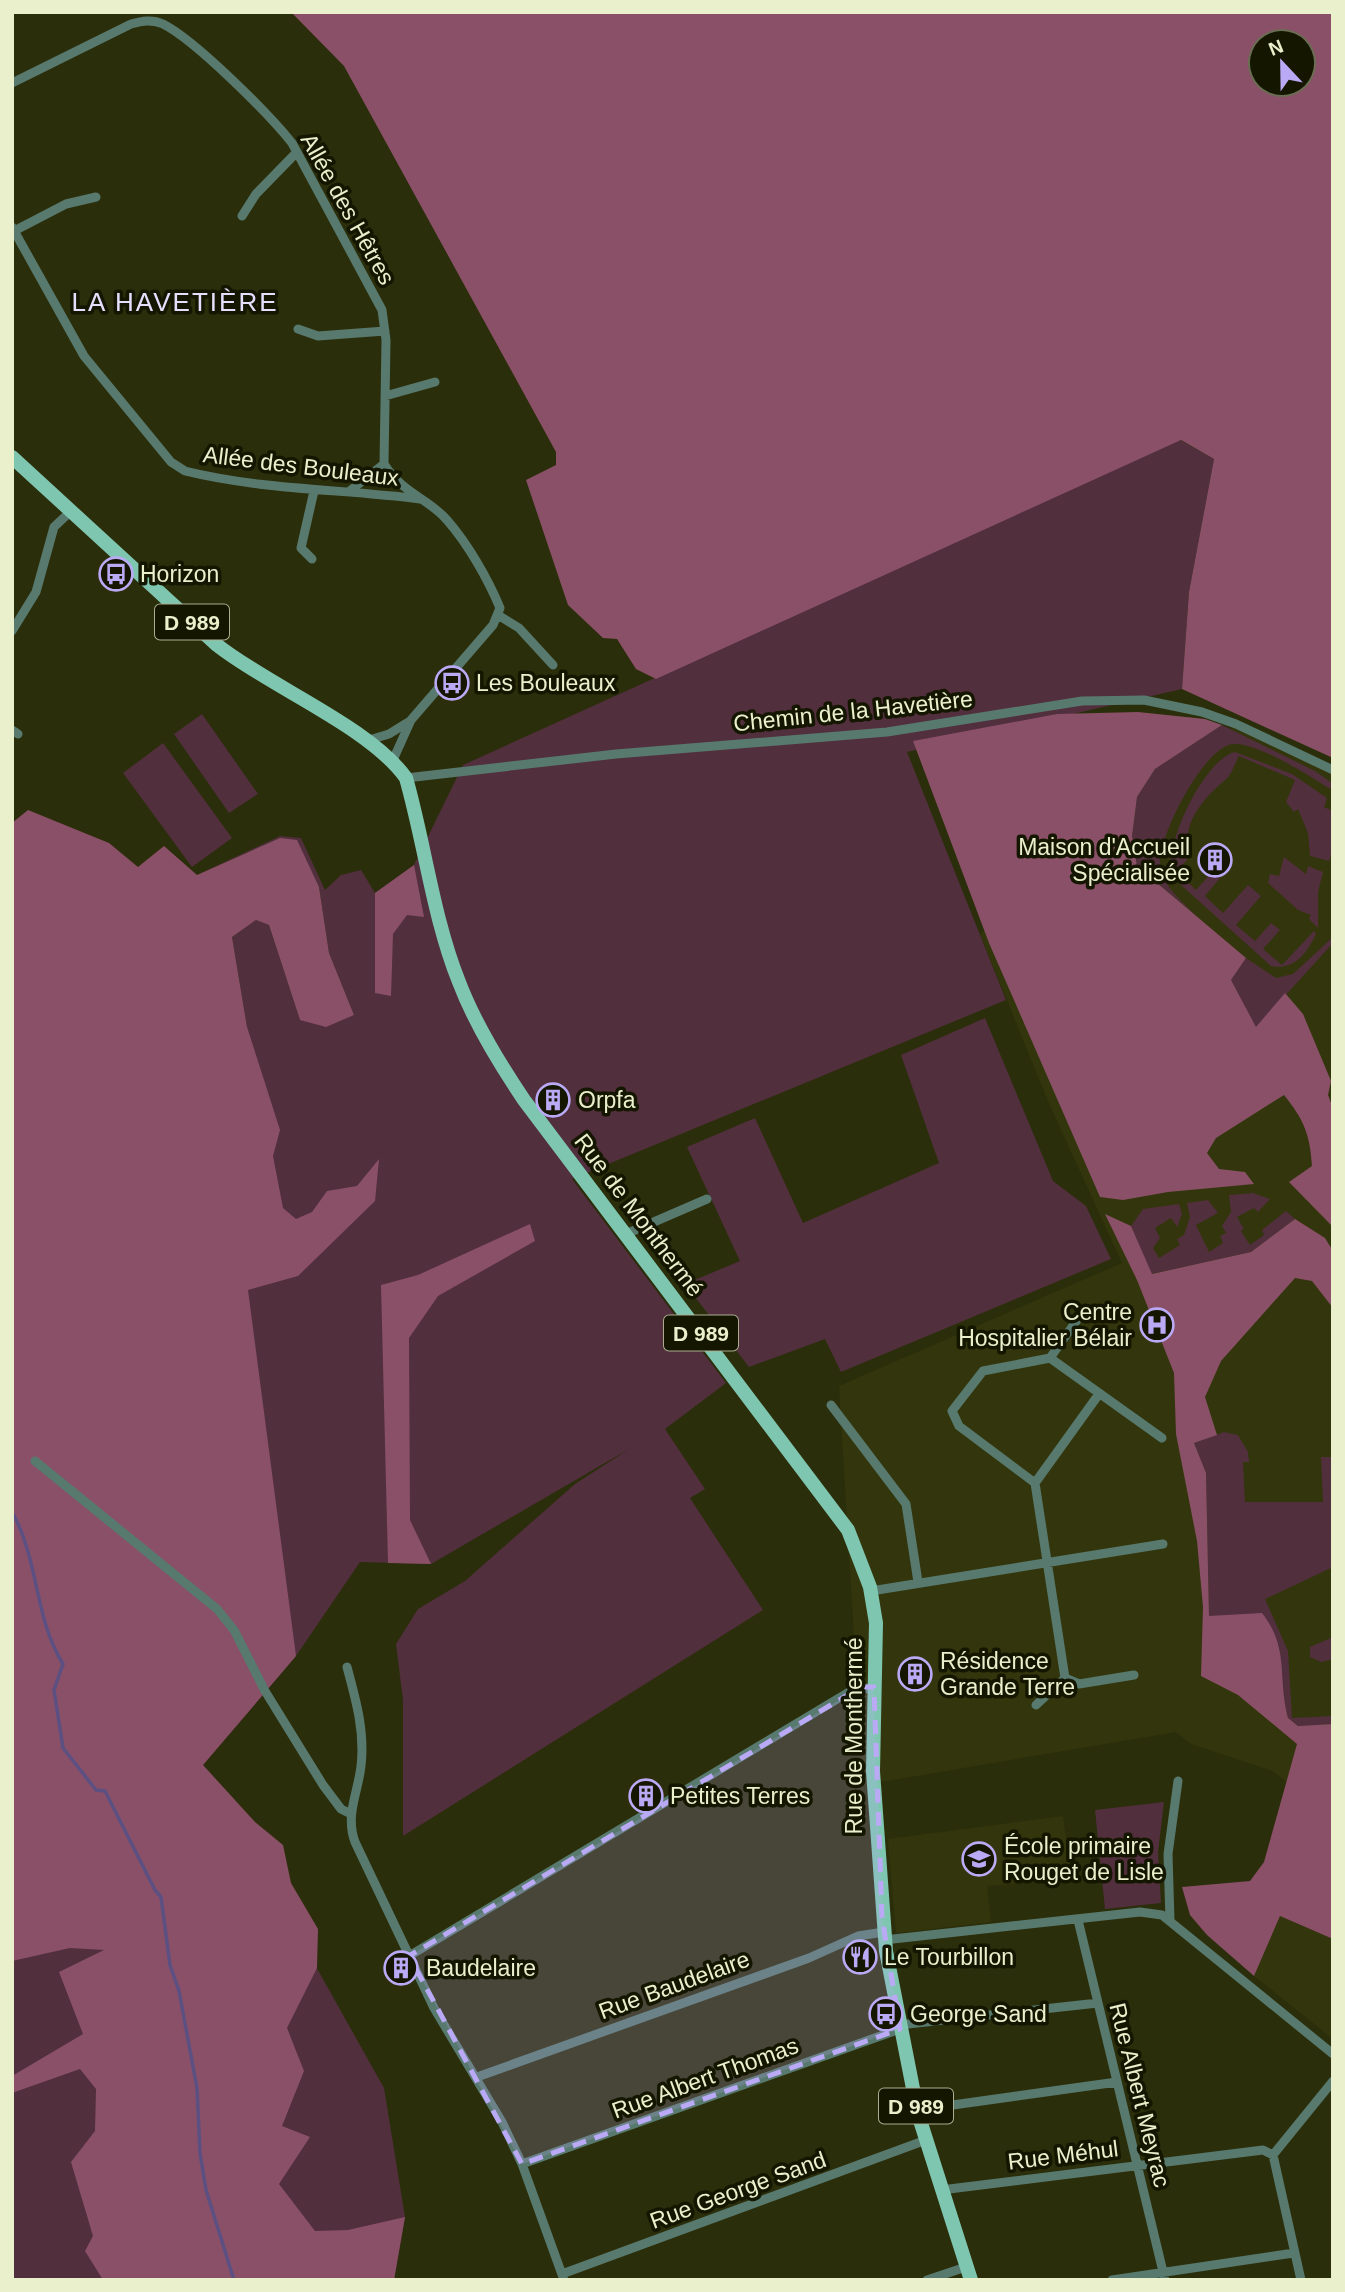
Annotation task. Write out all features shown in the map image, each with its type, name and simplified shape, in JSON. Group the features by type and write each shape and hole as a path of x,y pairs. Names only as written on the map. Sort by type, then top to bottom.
{"main road":[{"name":"Rue de Monthermé","path":"12,457 217,645 244,666 393,760 406,778 445,942 459,983 494,1055 848,1530 871,1591 876,1623 873,1776 884,1936 917,2110 969,2273"}],"street":[{"name":"Allée des Hêtres","path":"12,83 131,24 147,20 162,23 188,42 275,122 296,152 382,310 385,331 384,464"},
{"path":"242,216 257,194 296,152"},
{"path":"13,229 66,204 96,197"},
{"name":"Allée des Bouleaux","path":"13,229 84,356 171,462 185,471 200,475 314,491 351,490 420,499"},
{"path":"298,329 318,336 385,331"},
{"path":"385,396 435,383"},
{"path":"351,490 384,464"},
{"name":"Allée des Bouleaux","path":"384,464 397,484 447,519 492,589 500,608 498,615"},
{"path":"312,559 301,548 314,491"},
{"path":"12,631 36,592 54,527 71,511"},
{"path":"393,760 411,720 493,625 498,615 519,628 553,665"},
{"name":"Chemin de la Havetière","path":"406,778 616,754 887,732 1082,701 1144,700 1202,712 1236,724 1333,771"},
{"path":"365,741 389,734 411,720"},
{"path":"626,1234 707,1199"},
{"path":"1065,1678 1035,1483 959,1426 952,1411 983,1371 1050,1358 1077,1320"},
{"path":"1050,1358 1162,1438"},
{"path":"1035,1483 1099,1394"},
{"path":"831,1405 906,1504 918,1582"},
{"path":"35,1461 217,1609 234,1630 265,1691 323,1784 341,1809 351,1814"},
{"path":"871,1591 1163,1544"},
{"path":"347,1667 362,1740 361,1766 350,1829 409,1956 457,2049 477,2077 522,2164 563,2277"},
{"path":"1065,1678 1079,1684 1134,1675"},
{"path":"1036,1704 1065,1678"},
{"path":"409,1956 849,1692 874,1687"},
{"path":"1178,1781 1168,1854 1170,1920 1333,2053"},
{"name":"Rue Baudelaire","path":"477,2077 809,1958 836,1944 884,1936 1078,1920 1140,1912 1162,1915 1170,1920"},
{"name":"Rue Albert Meyrac","path":"1078,1920 1164,2276"},
{"name":"Rue Albert Thomas","path":"522,2164 900,2027 1098,2003"},
{"path":"1301,2280 1273,2155 1333,2081"},
{"path":"917,2110 1117,2082"},
{"name":"Rue George Sand","path":"563,2277 926,2140"},
{"name":"Rue Méhul","path":"941,2190 1263,2150 1273,2155"},
{"path":"1112,2280 1164,2276 1294,2253"},
{"path":"927,2280 969,2273"}],"highlighted area":[{"path":"861,1687 874,1687 882,1917 900,2029 522,2164 409,1956"}],"shaded area":[{"path":"291,12 1333,12 1333,758 1182,689 1189,592 1214,459 1181,440 656,679 636,669 617,639 603,638 568,605 526,480 556,465 556,452 344,66"},
{"path":"1180,440 1214,459 1189,592 1182,689 907,752 1006,1000 572,1179 726,1383 665,1429 705,1489 690,1498 763,1610 403,1836 403,1700 396,1644 418,1609 465,1581 575,1484 629,1449 431,1564 360,1562 296,1656 203,1765 384,2088 405,2217 394,2280 12,2280 12,1221 247,1027 232,937 256,920 269,925 300,1020 354,1015 329,953 319,887 280,838 197,875 280,836 301,838 325,890 341,875 361,870 375,893 414,865 463,765"},
{"path":"1138,712 1205,719 1222,725 1155,769 1137,797 1132,836 1137,866 1246,958 1231,980 1256,1027 1285,993 1303,1014 1331,1081 1328,1095 1333,1108 1333,1227 1289,1182 1312,1166 1305,1128 1284,1095 1216,1138 1207,1153 1219,1169 1245,1172 1254,1184 1168,1192 1123,1200 1100,1197 989,943 913,741 1057,714"},
{"path":"202,714 258,794 229,813 174,734"},
{"name":"Centre Hospitalier Bélair","path":"1236,724 1333,775 1333,1820 1273,1771 1191,1744 1176,1732 863,1785 839,1386 1122,1263 1048,1101 980,934"},
{"path":"1222,725 1315,771 1332,783 1330,789 1283,761 1244,745 1234,744 1222,748 1210,759 1185,794 1174,815 1161,852 1160,865 1165,880 1197,916 1137,866 1132,836 1137,797 1155,769"},
{"path":"163,743 232,838 192,867 123,773"},
{"path":"1235,752 1292,774 1327,798 1324,807 1333,811 1333,849 1329,861 1310,856 1308,833 1298,809 1294,812 1286,802 1295,780 1239,756 1229,776 1209,795 1196,813 1188,834 1190,856 1177,872 1196,890 1213,871 1220,878 1205,896 1223,913 1248,885 1261,896 1236,925 1255,941 1271,923 1280,930 1263,949 1282,965 1314,931 1316,934 1304,954 1286,966 1271,966 1171,876 1173,845 1188,806 1211,770 1223,758"},
{"path":"28,810 109,843 138,867 164,846 197,875 280,838 297,840 319,887 329,953 354,1015 326,1027 300,1020 269,925 256,920 232,937 247,1027 280,1130 273,1156 283,1208 296,1219 312,1212 327,1191 357,1186 379,1159 375,1201 298,1276 248,1290 296,1656 203,1765 255,1822 283,1845 291,1883 318,1929 317,1968 287,2028 304,2071 282,2126 310,2137 279,2184 315,2231 348,2230 405,2217 394,2280 103,2280 85,2251 93,2236 71,2162 95,2131 96,2089 80,2069 12,2093 12,2076 83,2034 59,1972 104,1950 70,1948 12,1961 12,823"},
{"path":"1284,857 1306,874 1308,866 1323,872 1318,892 1318,928 1309,919 1311,915 1298,910 1268,883 1270,874 1279,876"},
{"path":"414,865 424,917 407,915 393,934 391,996 375,993 375,893"},
{"path":"1333,937 1333,943 1256,1028 1231,980 1246,958 1276,978 1293,974"},
{"path":"985,1018 1053,1181 1086,1206 1111,1259 841,1372 825,1339 749,1367 685,1284 740,1261 687,1147 755,1118 803,1223 939,1163 901,1055"},
{"path":"1253,1193 1270,1199 1258,1212 1254,1208 1237,1217 1244,1229 1241,1231 1250,1245 1264,1235 1262,1230 1286,1211 1295,1219 1251,1252 1151,1274 1131,1226 1143,1209 1179,1204 1182,1214 1177,1227 1171,1218 1155,1228 1160,1238 1153,1248 1159,1258 1180,1245 1177,1239 1184,1235 1190,1217 1187,1203 1208,1200 1218,1213 1196,1225 1209,1252 1223,1243 1220,1236 1226,1233 1222,1226 1231,1212 1229,1195"},
{"path":"1105,1214 1131,1226 1152,1274 1251,1252 1295,1219 1325,1238 1333,1251 1333,1308 1312,1281 1295,1278 1221,1361 1205,1397 1217,1435 1194,1443 1206,1473 1209,1616 1262,1613 1271,1626 1280,1651 1288,1718 1298,1726 1333,1724 1333,1939 1280,1916 1254,1976 1207,1935 1190,1915 1182,1887 1250,1881 1264,1862 1297,1744 1238,1695 1201,1676 1203,1607 1197,1541 1176,1434 1174,1373 1137,1280"},
{"path":"530,1224 535,1241 438,1296 409,1338 410,1520 431,1564 388,1563 381,1285 418,1275"},
{"path":"1224,1432 1238,1435 1248,1452 1249,1462 1243,1462 1245,1502 1323,1502 1321,1457 1333,1457 1333,1567 1265,1599 1288,1651 1292,1718 1333,1716 1333,1724 1298,1726 1288,1718 1281,1690 1282,1669 1209,1616 1206,1473 1194,1443"},
{"path":"1333,1637 1333,1659 1321,1662 1310,1657 1310,1647"},
{"path":"1164,1802 1158,1852 1161,1903 1105,1909 1095,1810"},
{"name":"École primaire Rouget de Lisle","path":"1063,1816 1071,1879 987,1886 991,1922 896,1933 888,1839"},
{"path":"1280,1916 1333,1939 1333,2039 1254,1976"}],"waterway":[{"path":"12,1512 27,1549 47,1627 63,1664 54,1690 63,1748 96,1790 105,1791 161,1897 170,1965 179,1991 197,2088 200,2153 206,2190 234,2280"}],"place":[{"name":"Horizon","path":"116,574"},
{"name":"Les Bouleaux","path":"452,683"},
{"name":"Maison d'Accueil Spécialisée","path":"1215,860"},
{"name":"Orpfa","path":"553,1100"},
{"name":"Centre Hospitalier Bélair","path":"1157,1325"},
{"name":"Résidence Grande Terre","path":"915,1674"},
{"name":"Petites Terres","path":"646,1796"},
{"name":"École primaire Rouget de Lisle","path":"979,1859"},
{"name":"Le Tourbillon","path":"860,1957"},
{"name":"Baudelaire","path":"401,1968"},
{"name":"George Sand","path":"886,2014"}],"district":[{"name":"LA HAVETIÈRE","path":"175,302"}]}
